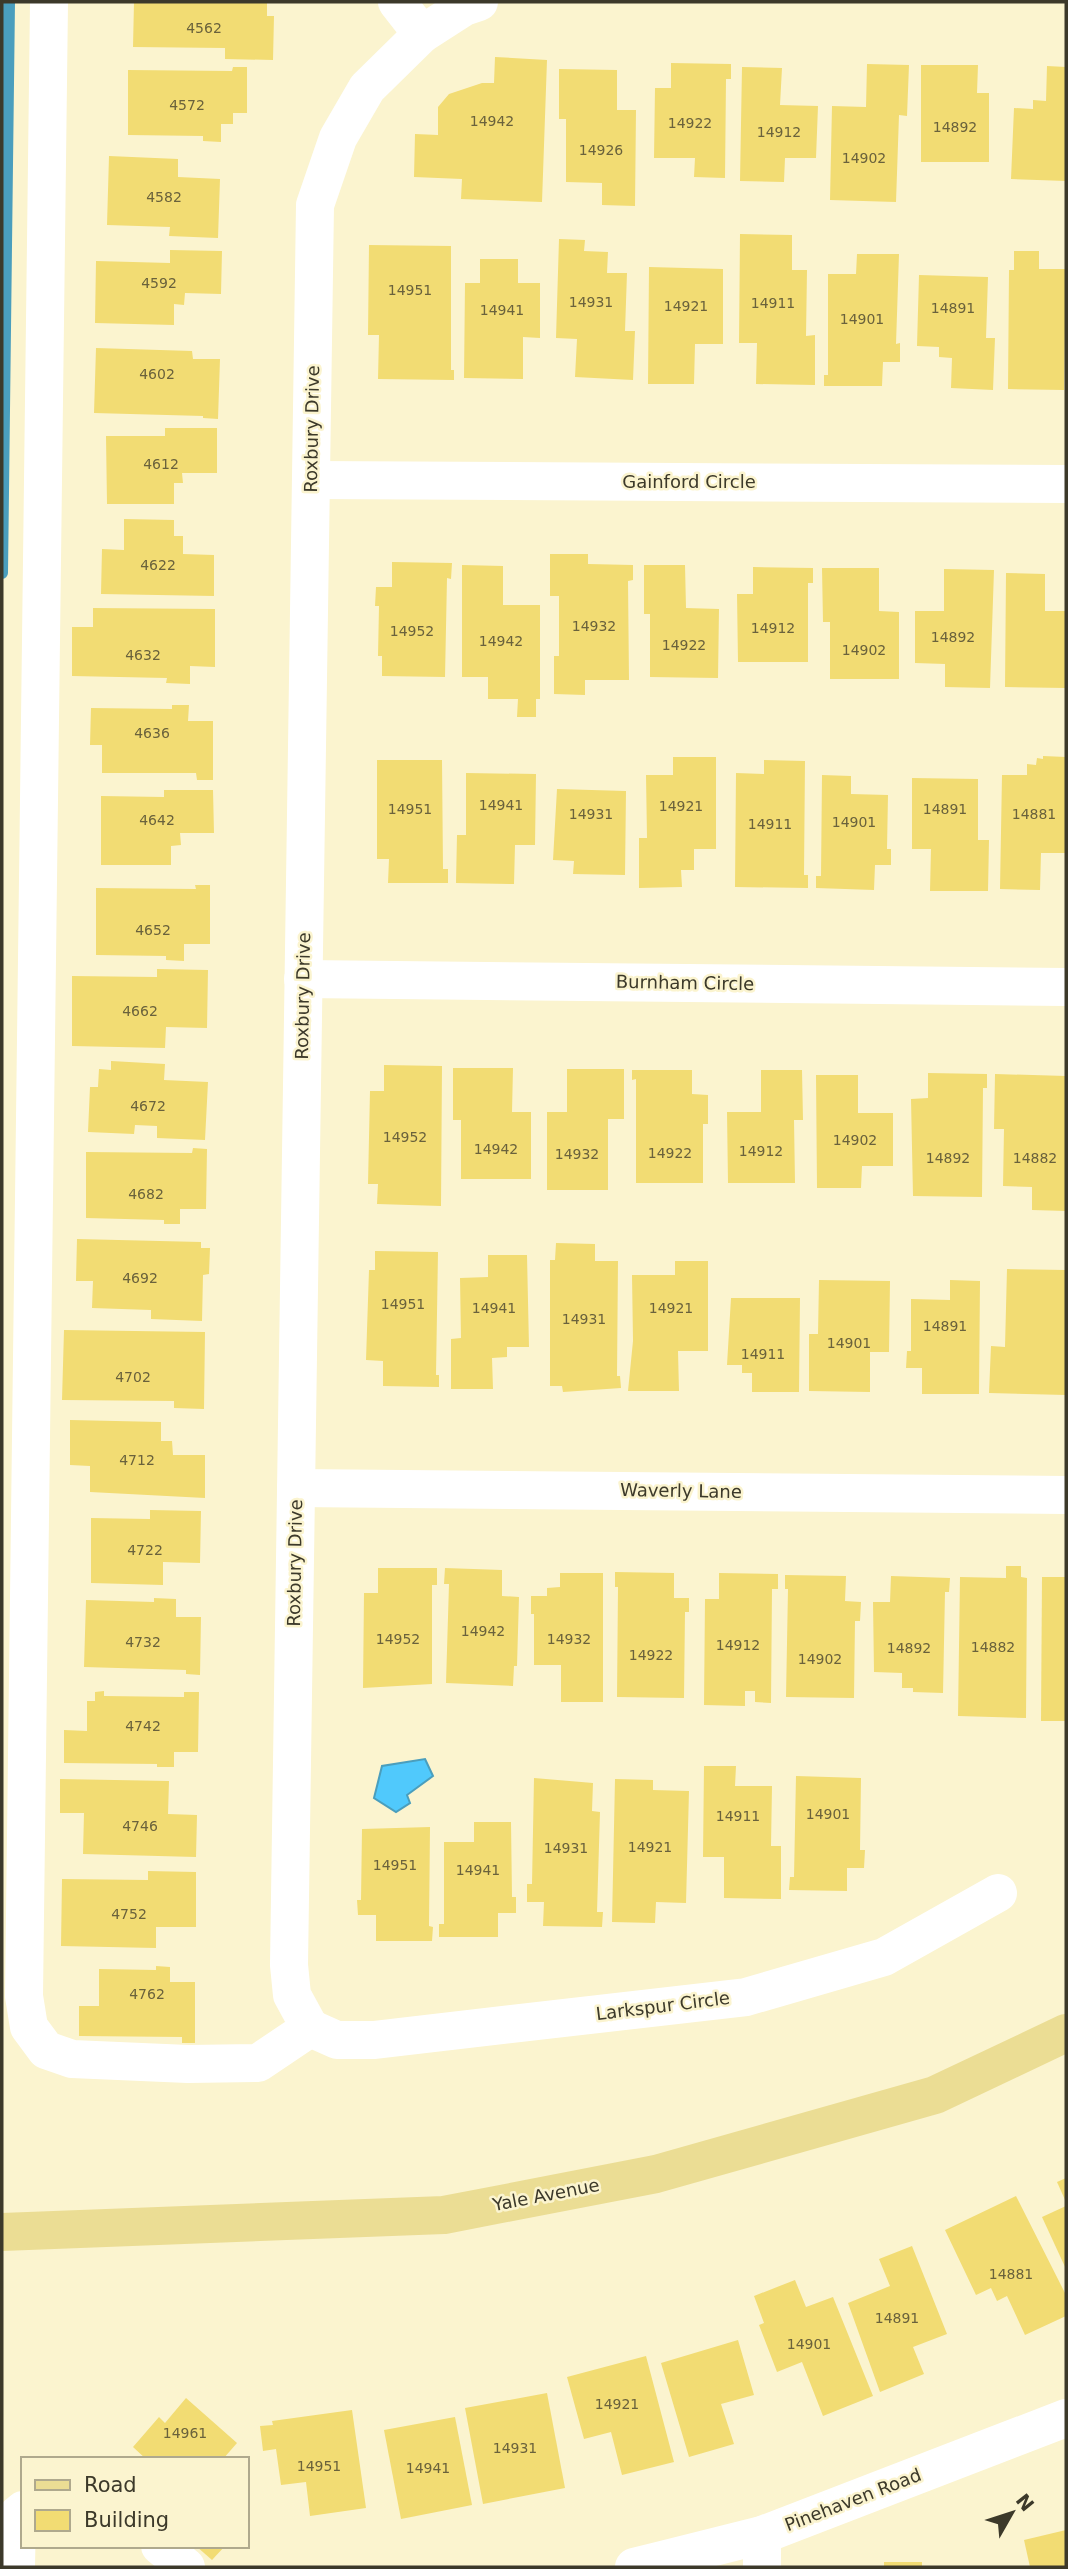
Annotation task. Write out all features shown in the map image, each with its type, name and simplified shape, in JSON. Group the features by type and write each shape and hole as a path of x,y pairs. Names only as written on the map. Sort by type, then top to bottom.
{"main road":[{"name":"Yale Avenue","path":"9,2232 444,2215 656,2174 936,2095 1066,2033"}],"street":[{"path":"49,2 24,1996 29,2027 46,2050 72,2059 188,2064 258,2063 310,2028"},
{"path":"397,2 422,34"},
{"name":"Roxbury Drive","path":"310,2028 292,1995 289,1965 315,205 338,138 367,88 422,34 479,2"},
{"name":"Gainford Circle","path":"311,480 1066,484"},
{"name":"Burnham Circle","path":"303,979 1066,987"},
{"name":"Waverly Lane","path":"296,1488 1066,1495"},
{"name":"Larkspur Circle","path":"310,2028 337,2040 373,2040 746,1997 884,1957 998,1893"},
{"name":"Pinehaven Road","path":"634,2567 762,2551 1066,2418"},
{"path":"16,2567 17,2515 21,2512"},
{"path":"162,2548 186,2567"}],"water":[{"path":"425,1759 433,1776 407,1795 410,1803 396,1812 374,1798 382,1766"}],"building":[{"path":"134,2 267,2 267,16 274,16 273,60 225,59 225,48 133,47"},
{"path":"495,57 547,60 542,202 461,199 462,179 414,177 415,134 438,135 438,107 449,94 482,83 494,83"},
{"path":"671,63 731,64 731,79 726,79 725,178 694,177 695,158 654,158 655,88 671,88"},
{"path":"867,64 909,65 907,116 899,115 896,202 830,200 832,106 866,107"},
{"path":"921,65 978,65 977,93 989,93 989,162 921,162"},
{"path":"1047,66 1066,67 1066,181 1011,179 1014,108 1033,109 1033,100 1046,101"},
{"path":"233,67 247,67 247,113 233,113 233,124 221,124 221,142 203,141 203,136 128,135 128,70 232,71"},
{"path":"742,67 782,68 780,105 818,106 816,158 785,158 784,182 740,181"},
{"path":"559,69 617,70 617,110 636,110 635,206 602,205 602,183 566,182 566,119 559,119"},
{"path":"109,156 178,159 178,177 220,179 218,238 169,236 170,227 107,225"},
{"path":"740,234 792,235 792,270 807,270 806,336 815,335 815,385 756,384 757,343 739,343"},
{"path":"559,239 585,240 584,251 608,252 607,273 627,273 625,331 635,331 633,380 575,377 577,339 556,338"},
{"path":"369,245 451,246 451,370 454,370 454,380 378,379 379,335 368,335"},
{"path":"170,250 222,251 221,294 185,293 184,305 174,304 174,325 95,323 96,261 170,263"},
{"path":"1014,251 1039,251 1039,269 1066,269 1064,390 1008,389 1009,270 1014,270"},
{"path":"857,254 899,254 896,344 900,343 900,362 883,362 882,386 824,386 824,375 828,375 828,274 856,274"},
{"path":"480,259 518,259 518,283 540,283 540,338 523,337 523,379 464,378 465,283 480,283"},
{"path":"649,267 723,269 723,344 695,344 694,384 648,384"},
{"path":"919,275 988,277 986,338 995,338 993,390 951,388 952,358 939,357 939,347 917,346"},
{"path":"96,348 192,351 193,359 220,359 218,419 203,416 94,413"},
{"path":"165,428 217,428 217,473 182,473 183,483 174,483 174,504 107,504 106,436 165,436"},
{"path":"124,519 174,520 174,536 183,536 183,554 214,555 214,596 101,594 102,549 124,550"},
{"path":"550,554 588,554 588,564 633,565 633,580 628,581 629,680 585,680 585,695 554,694 554,656 559,656 559,596 550,596"},
{"path":"392,562 452,563 451,579 447,578 445,677 382,676 382,656 378,656 379,606 375,606 376,587 392,587"},
{"path":"462,565 503,566 503,605 540,605 540,699 536,699 536,717 517,717 518,699 488,699 488,677 462,677"},
{"path":"644,565 685,565 686,608 719,609 718,678 650,677 650,614 644,614"},
{"path":"753,567 813,568 813,583 808,583 808,662 738,662 737,594 753,594"},
{"path":"822,568 879,568 879,611 899,612 899,679 830,679 830,622 823,622"},
{"path":"944,569 994,570 990,688 945,687 945,664 915,663 915,611 944,611"},
{"path":"1006,573 1045,574 1045,611 1066,611 1066,688 1005,687"},
{"path":"93,608 215,609 215,667 190,666 190,684 166,683 167,678 72,676 72,627 93,627"},
{"path":"172,705 189,705 188,721 213,721 213,780 197,780 196,773 102,773 102,745 90,745 91,708 172,709"},
{"path":"1043,756 1066,757 1066,853 1041,853 1040,890 1000,889 1002,775 1027,775 1027,764 1036,765 1037,758 1043,759"},
{"path":"673,757 716,757 716,849 694,849 694,870 681,870 682,887 639,888 639,838 647,838 646,775 673,775"},
{"path":"377,760 442,760 443,869 448,869 448,883 388,883 389,859 377,859"},
{"path":"764,760 805,761 804,875 808,875 808,888 735,887 736,773 764,774"},
{"path":"466,773 536,774 535,845 515,845 514,884 456,883 457,835 466,835"},
{"path":"822,775 851,776 851,794 888,795 887,849 891,849 891,865 875,865 874,890 816,888 816,876 821,876"},
{"path":"912,778 978,779 978,840 989,840 988,891 930,891 931,849 912,849"},
{"path":"557,789 626,791 625,875 573,874 574,861 553,860"},
{"path":"164,790 213,790 214,833 180,833 181,845 171,846 171,865 101,865 101,796 164,797"},
{"path":"195,885 210,885 210,944 184,944 184,961 166,960 166,956 96,955 96,888 196,889"},
{"path":"157,969 208,970 207,1028 166,1027 165,1048 72,1046 72,976 157,977"},
{"path":"111,1061 165,1064 164,1080 208,1082 205,1140 157,1138 157,1126 135,1125 134,1134 88,1132 90,1087 98,1087 99,1069 111,1070"},
{"path":"384,1065 442,1066 441,1206 377,1204 378,1184 368,1184 370,1091 384,1091"},
{"path":"453,1068 513,1068 512,1112 531,1112 531,1179 461,1179 461,1120 453,1120"},
{"path":"567,1069 624,1069 624,1119 608,1119 608,1190 547,1190 547,1112 567,1112"},
{"path":"632,1070 692,1070 692,1094 708,1095 708,1124 703,1124 703,1183 636,1183 636,1079 632,1080"},
{"path":"761,1070 802,1070 803,1120 794,1120 795,1183 728,1183 727,1112 761,1112"},
{"path":"928,1073 987,1074 987,1088 983,1088 982,1197 913,1196 911,1099 928,1098"},
{"path":"995,1074 1066,1076 1066,1211 1032,1210 1032,1187 1003,1186 1004,1129 994,1129"},
{"path":"816,1075 858,1075 858,1113 893,1113 893,1166 862,1166 861,1188 817,1188"},
{"path":"193,1148 207,1149 206,1209 180,1209 180,1224 164,1224 164,1220 86,1218 86,1152 192,1153"},
{"path":"77,1239 201,1242 201,1248 210,1248 209,1274 203,1275 202,1321 151,1319 151,1310 92,1308 93,1281 76,1281"},
{"path":"556,1243 595,1244 595,1261 618,1261 617,1376 620,1376 621,1388 563,1392 562,1386 550,1386 550,1260 555,1260"},
{"path":"375,1251 438,1252 436,1375 439,1375 439,1387 383,1386 383,1361 366,1360 369,1270 375,1270"},
{"path":"488,1255 527,1255 529,1347 507,1347 507,1357 492,1358 493,1389 451,1389 451,1339 461,1338 460,1278 488,1277"},
{"path":"675,1261 708,1261 708,1351 678,1351 679,1391 628,1391 633,1341 632,1275 675,1275"},
{"path":"1007,1269 1066,1270 1066,1395 989,1393 991,1346 1005,1347"},
{"path":"819,1280 890,1281 889,1352 870,1352 870,1392 809,1391 809,1334 818,1334"},
{"path":"950,1280 980,1281 979,1394 922,1394 922,1368 906,1368 907,1351 911,1351 911,1299 950,1300"},
{"path":"731,1298 800,1298 799,1392 752,1392 752,1373 742,1373 742,1365 727,1365"},
{"path":"64,1330 205,1332 204,1409 174,1408 174,1401 62,1400"},
{"path":"70,1420 161,1422 161,1441 172,1441 173,1455 205,1455 205,1498 90,1492 90,1466 70,1465"},
{"path":"150,1510 201,1511 200,1563 163,1562 163,1585 91,1583 91,1518 150,1519"},
{"path":"1006,1566 1021,1566 1021,1577 1027,1578 1026,1718 958,1716 960,1577 1006,1578"},
{"path":"378,1568 437,1568 437,1585 432,1585 432,1684 363,1688 364,1593 378,1593"},
{"path":"445,1568 502,1570 502,1596 519,1597 517,1666 514,1666 513,1686 446,1683 449,1584 444,1584"},
{"path":"615,1572 674,1573 674,1598 689,1598 689,1612 685,1612 684,1698 617,1697 618,1587 615,1587"},
{"path":"560,1573 603,1573 603,1702 561,1702 561,1665 534,1665 534,1614 531,1614 531,1596 547,1596 547,1588 560,1587"},
{"path":"719,1573 778,1574 778,1589 772,1589 771,1703 755,1702 755,1691 745,1691 745,1706 704,1705 705,1599 719,1599"},
{"path":"785,1575 846,1576 845,1601 861,1602 860,1621 855,1621 854,1698 786,1697 788,1589 785,1589"},
{"path":"891,1576 950,1578 949,1592 945,1592 943,1693 913,1692 913,1688 902,1688 902,1673 874,1672 873,1602 890,1602"},
{"path":"1042,1577 1066,1577 1066,1721 1041,1721"},
{"path":"154,1598 176,1599 176,1617 201,1617 200,1675 186,1674 186,1670 84,1667 86,1600 154,1602"},
{"path":"104,1691 104,1696 184,1697 184,1692 199,1692 198,1752 174,1752 174,1767 157,1767 157,1764 64,1763 64,1730 87,1731 87,1701 95,1701 95,1692"},
{"path":"704,1766 736,1766 735,1786 772,1786 771,1846 781,1846 781,1899 724,1898 724,1857 703,1857"},
{"path":"796,1776 861,1778 860,1850 865,1850 864,1868 847,1868 847,1891 789,1890 790,1877 794,1877"},
{"path":"534,1778 593,1783 592,1811 600,1812 597,1912 603,1912 602,1927 543,1926 544,1902 527,1902 527,1884 532,1884"},
{"path":"60,1779 169,1781 168,1814 197,1815 196,1857 83,1854 84,1813 60,1813"},
{"path":"615,1779 653,1780 653,1790 689,1791 686,1903 656,1902 655,1923 612,1922"},
{"path":"474,1822 511,1822 512,1897 516,1897 516,1913 498,1913 498,1937 439,1937 439,1924 444,1924 444,1842 474,1842"},
{"path":"430,1827 429,1926 433,1927 432,1941 376,1941 376,1915 358,1915 357,1900 361,1900 362,1829"},
{"path":"148,1871 196,1872 196,1927 156,1927 156,1948 61,1946 62,1879 148,1880"},
{"path":"156,1966 170,1967 170,1982 195,1982 195,2043 182,2043 182,2037 79,2036 79,2006 99,2006 99,1969 156,1970"},
{"path":"1066,2178 1066,2202 1057,2182"},
{"path":"1016,2196 1066,2295 1066,2316 1025,2335 1007,2296 997,2301 991,2288 976,2295 945,2230"},
{"path":"1066,2206 1066,2269 1042,2217"},
{"path":"912,2246 947,2334 913,2347 924,2374 880,2392 848,2303 890,2286 879,2259"},
{"path":"795,2280 806,2307 833,2297 873,2396 823,2416 802,2362 777,2372 759,2325 764,2323 754,2296"},
{"path":"738,2340 754,2395 721,2404 734,2444 689,2457 661,2363"},
{"path":"646,2356 674,2462 622,2475 611,2432 584,2439 567,2377"},
{"path":"547,2393 565,2488 483,2504 465,2408"},
{"path":"186,2398 237,2443 225,2457 144,2457 133,2447 159,2417 165,2423"},
{"path":"352,2410 366,2508 310,2516 306,2482 281,2485 276,2449 263,2451 260,2426 273,2425 272,2421"},
{"path":"455,2417 472,2505 401,2519 384,2430"},
{"path":"1066,2530 1066,2567 1030,2567 1024,2540"},
{"path":"198,2548 223,2548 212,2560"},
{"path":"884,2562 922,2562 922,2567 884,2567"}],"waterway":[{"path":"2,573 9,2"}]}
